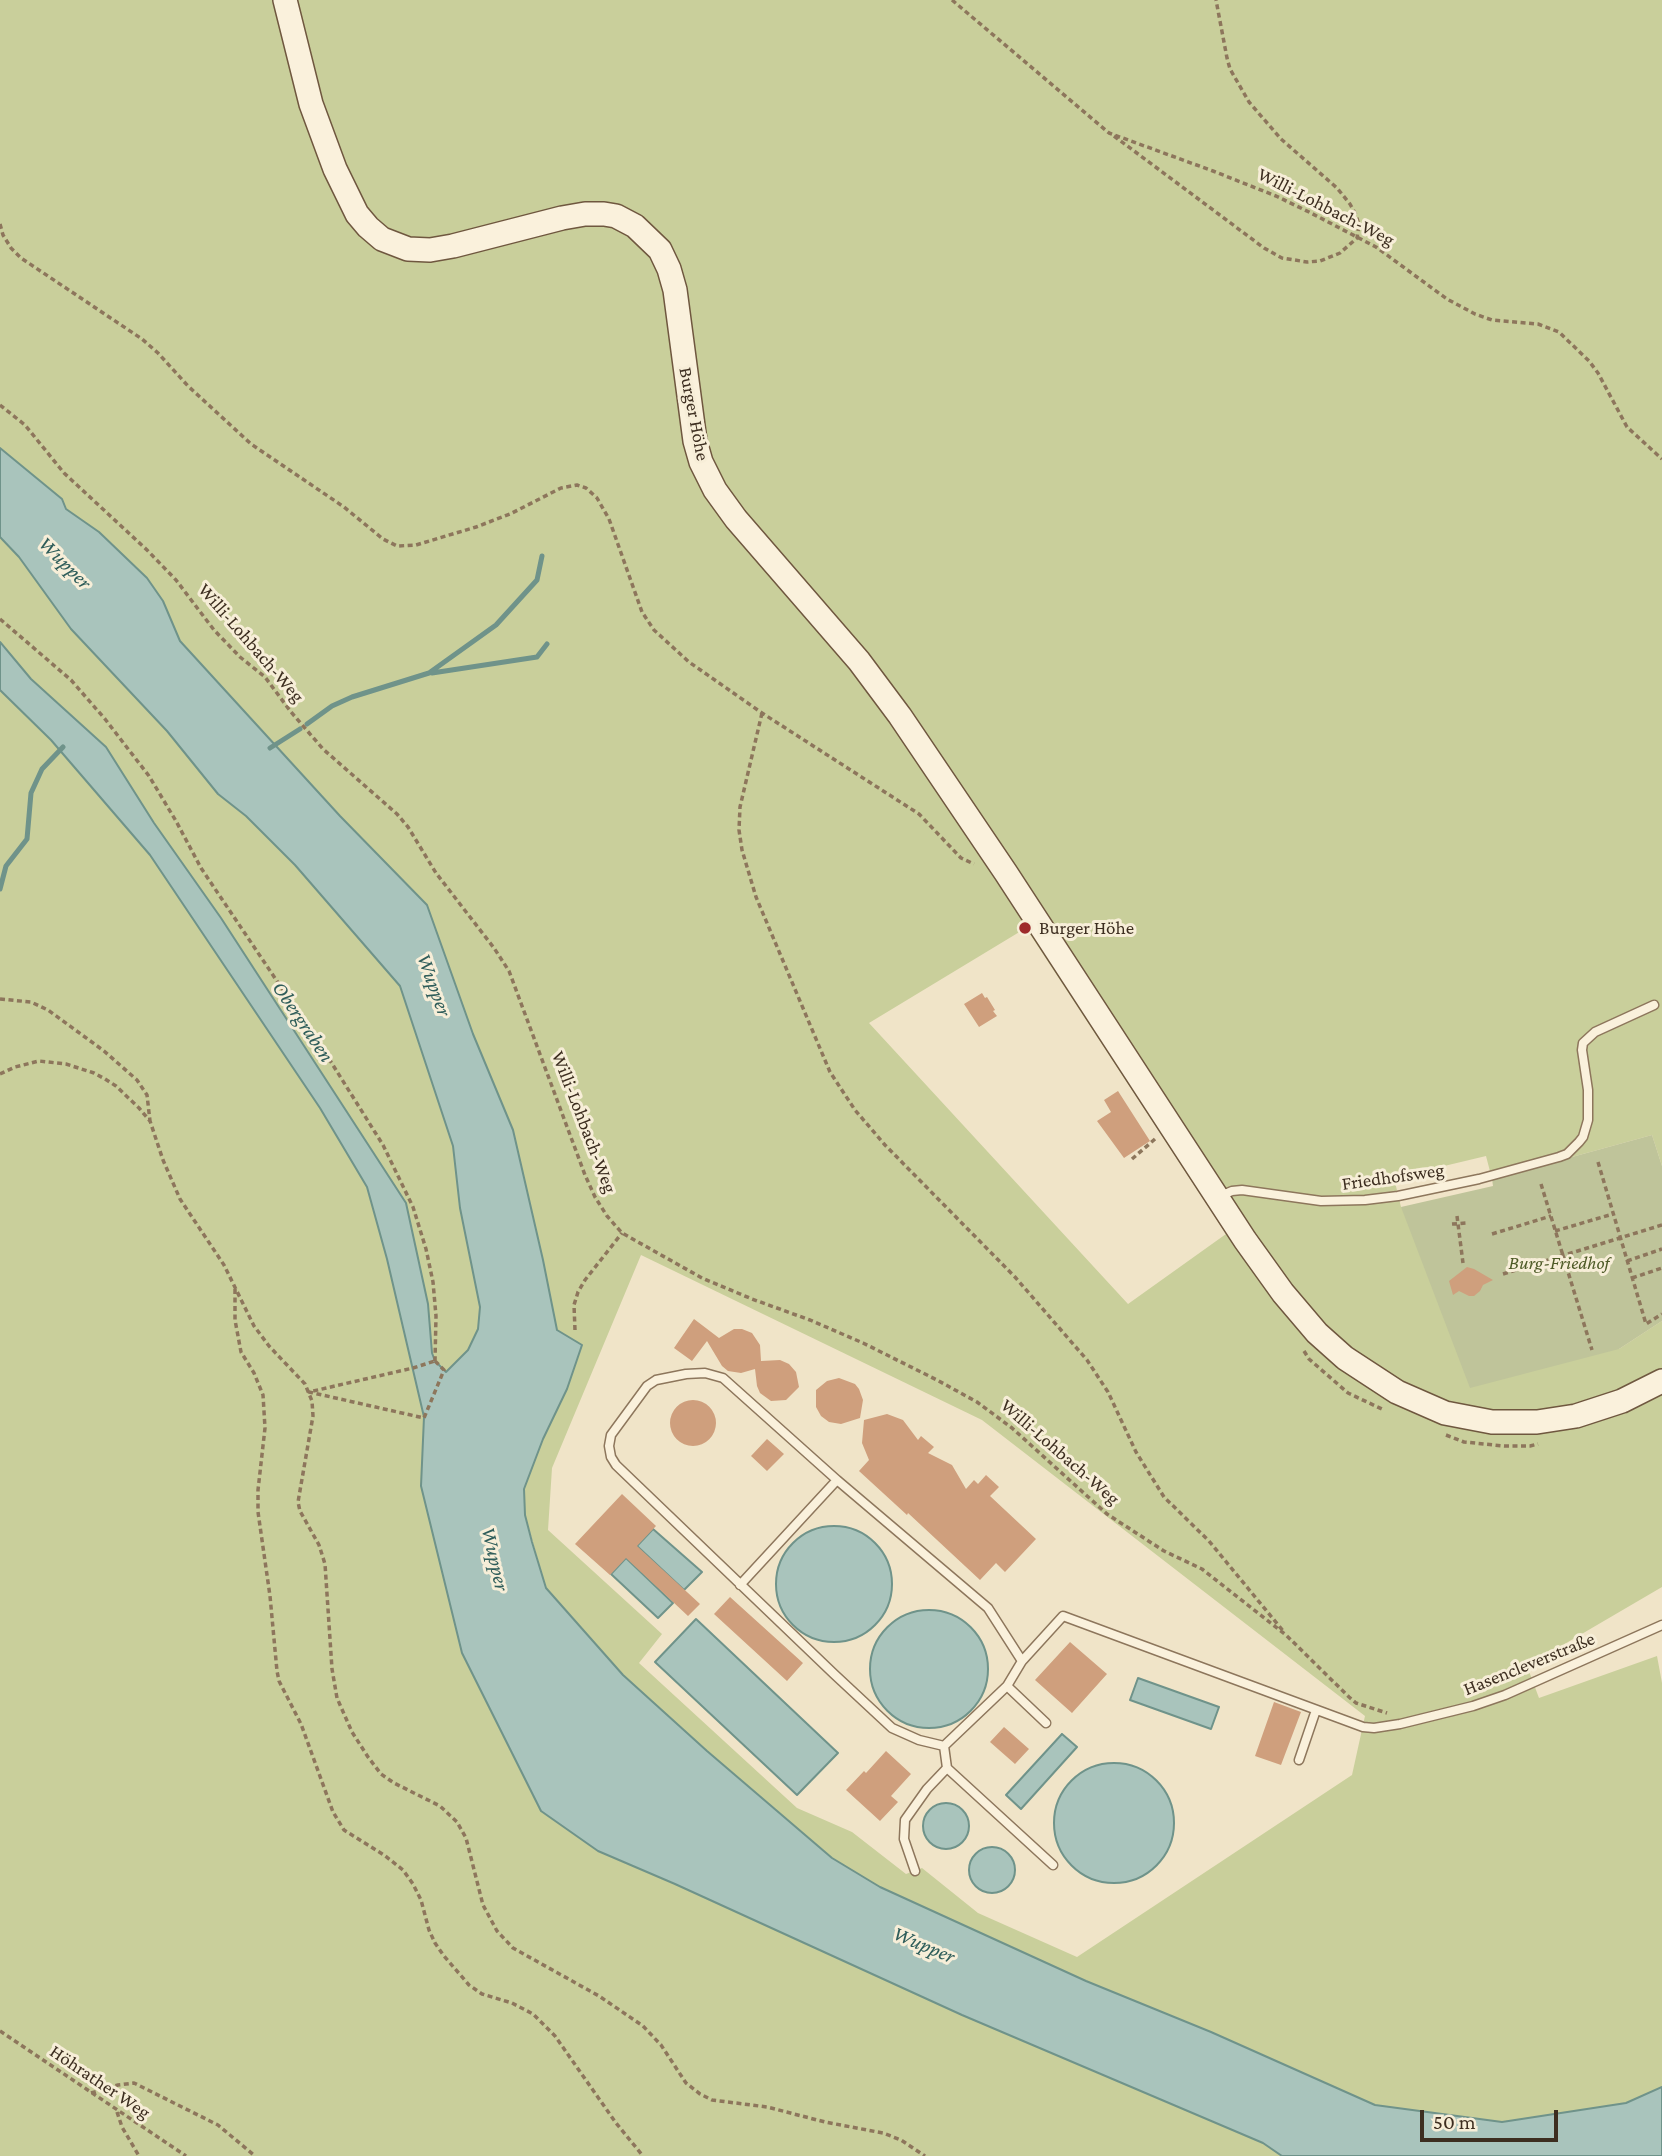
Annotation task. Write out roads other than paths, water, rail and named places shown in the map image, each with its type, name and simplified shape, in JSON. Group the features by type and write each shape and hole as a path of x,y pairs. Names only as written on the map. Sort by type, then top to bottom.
{"main road":[{"name":"Burger Höhe","path":"285,0 311,104 335,169 357,214 368,228 382,239 408,249 430,250 562,218 594,214 616,216 635,226 653,241 665,258 675,290 695,441 710,482 736,519 875,680 996,857 1218,1198 1283,1293 1332,1348 1361,1370 1410,1399 1460,1417 1503,1423 1576,1416 1613,1404 1662,1381"}],"lane":[{"name":"Friedhofsweg","path":"1218,1198 1242,1190 1321,1201 1352,1202 1398,1196 1491,1176 1567,1154 1579,1142 1589,1113 1583,1043 1605,1026 1654,1005"},
{"path":"944,1746 919,1740 892,1728 616,1465 609,1446 611,1434 647,1386 656,1380 686,1374 705,1373 723,1378 837,1480 988,1608 1022,1661"},
{"path":"740,1585 837,1480"},
{"path":"944,1746 1007,1686 1022,1661 1063,1616 1316,1710 1299,1760"},
{"name":"Hasencleverstraße","path":"1316,1710 1363,1727 1386,1727 1473,1706 1505,1695 1662,1625"},
{"path":"1007,1686 1045,1723"},
{"path":"944,1746 947,1768 1053,1865"},
{"path":"915,1871 904,1839 905,1820 927,1789 947,1768"}],"water":[{"name":"Wupper","path":"0,448 62,499 66,509 99,532 147,578 163,601 180,641 340,816 427,905 473,1034 513,1130 557,1330 582,1345 567,1389 543,1439 524,1489 525,1515 546,1588 623,1675 832,1858 880,1887 1086,1981 1211,2032 1375,2105 1502,2122 1626,2103 1662,2087 1662,2156 1282,2156 1263,2143 962,2015 598,1851 541,1811 462,1653 421,1486 424,1417 367,1187 320,1108 150,855 51,740 0,690 0,642 31,679 106,747 406,1203 428,1304 432,1353 435,1361 446,1372 468,1350 478,1329 480,1307 460,1208 453,1146 400,986 295,865 246,816 218,794 167,731 71,629 19,557 0,537"},
{"path":"834,1526 856,1530 875,1543 888,1562 892,1584 888,1606 875,1625 856,1638 834,1642 812,1638 793,1625 780,1606 776,1584 780,1562 793,1543 812,1530"},
{"path":"653,1529 702,1572 684,1590 637,1546"},
{"path":"626,1558 673,1603 658,1618 611,1574"},
{"path":"929,1610 951,1615 971,1627 983,1647 988,1669 983,1691 971,1711 951,1723 929,1728 907,1723 887,1711 875,1691 870,1669 875,1647 887,1627 907,1615"},
{"path":"696,1619 838,1753 797,1795 655,1662"},
{"path":"1138,1678 1219,1707 1211,1729 1130,1700"},
{"path":"1062,1734 1077,1747 1021,1809 1006,1795"},
{"path":"1114,1763 1137,1768 1156,1781 1169,1800 1174,1823 1169,1846 1156,1865 1137,1878 1114,1883 1091,1878 1072,1865 1059,1846 1054,1823 1059,1800 1072,1781 1091,1768"},
{"path":"946,1803 955,1804 962,1810 968,1817 968,1835 962,1842 955,1848 946,1849 937,1848 930,1842 924,1835 923,1826 924,1817 930,1810 937,1804"},
{"path":"992,1847 1001,1848 1008,1854 1014,1861 1014,1879 1008,1886 1001,1892 992,1893 983,1892 976,1886 970,1879 969,1870 970,1861 976,1854 983,1848"}],"waterway":[{"path":"307,724 332,706 352,697 429,673 496,625 537,580 542,556"},
{"path":"432,673 537,657 547,644"},
{"path":"270,748 300,729"},
{"path":"0,889 6,866 27,839 31,793 42,769 63,747"}],"place":[{"name":"Burger Höhe","path":"1025,928"}],"water label":[{"name":"Obergraben","path":"303,1022"}],"park label":[{"name":"Burg-Friedhof","path":"1559,1263"}]}
